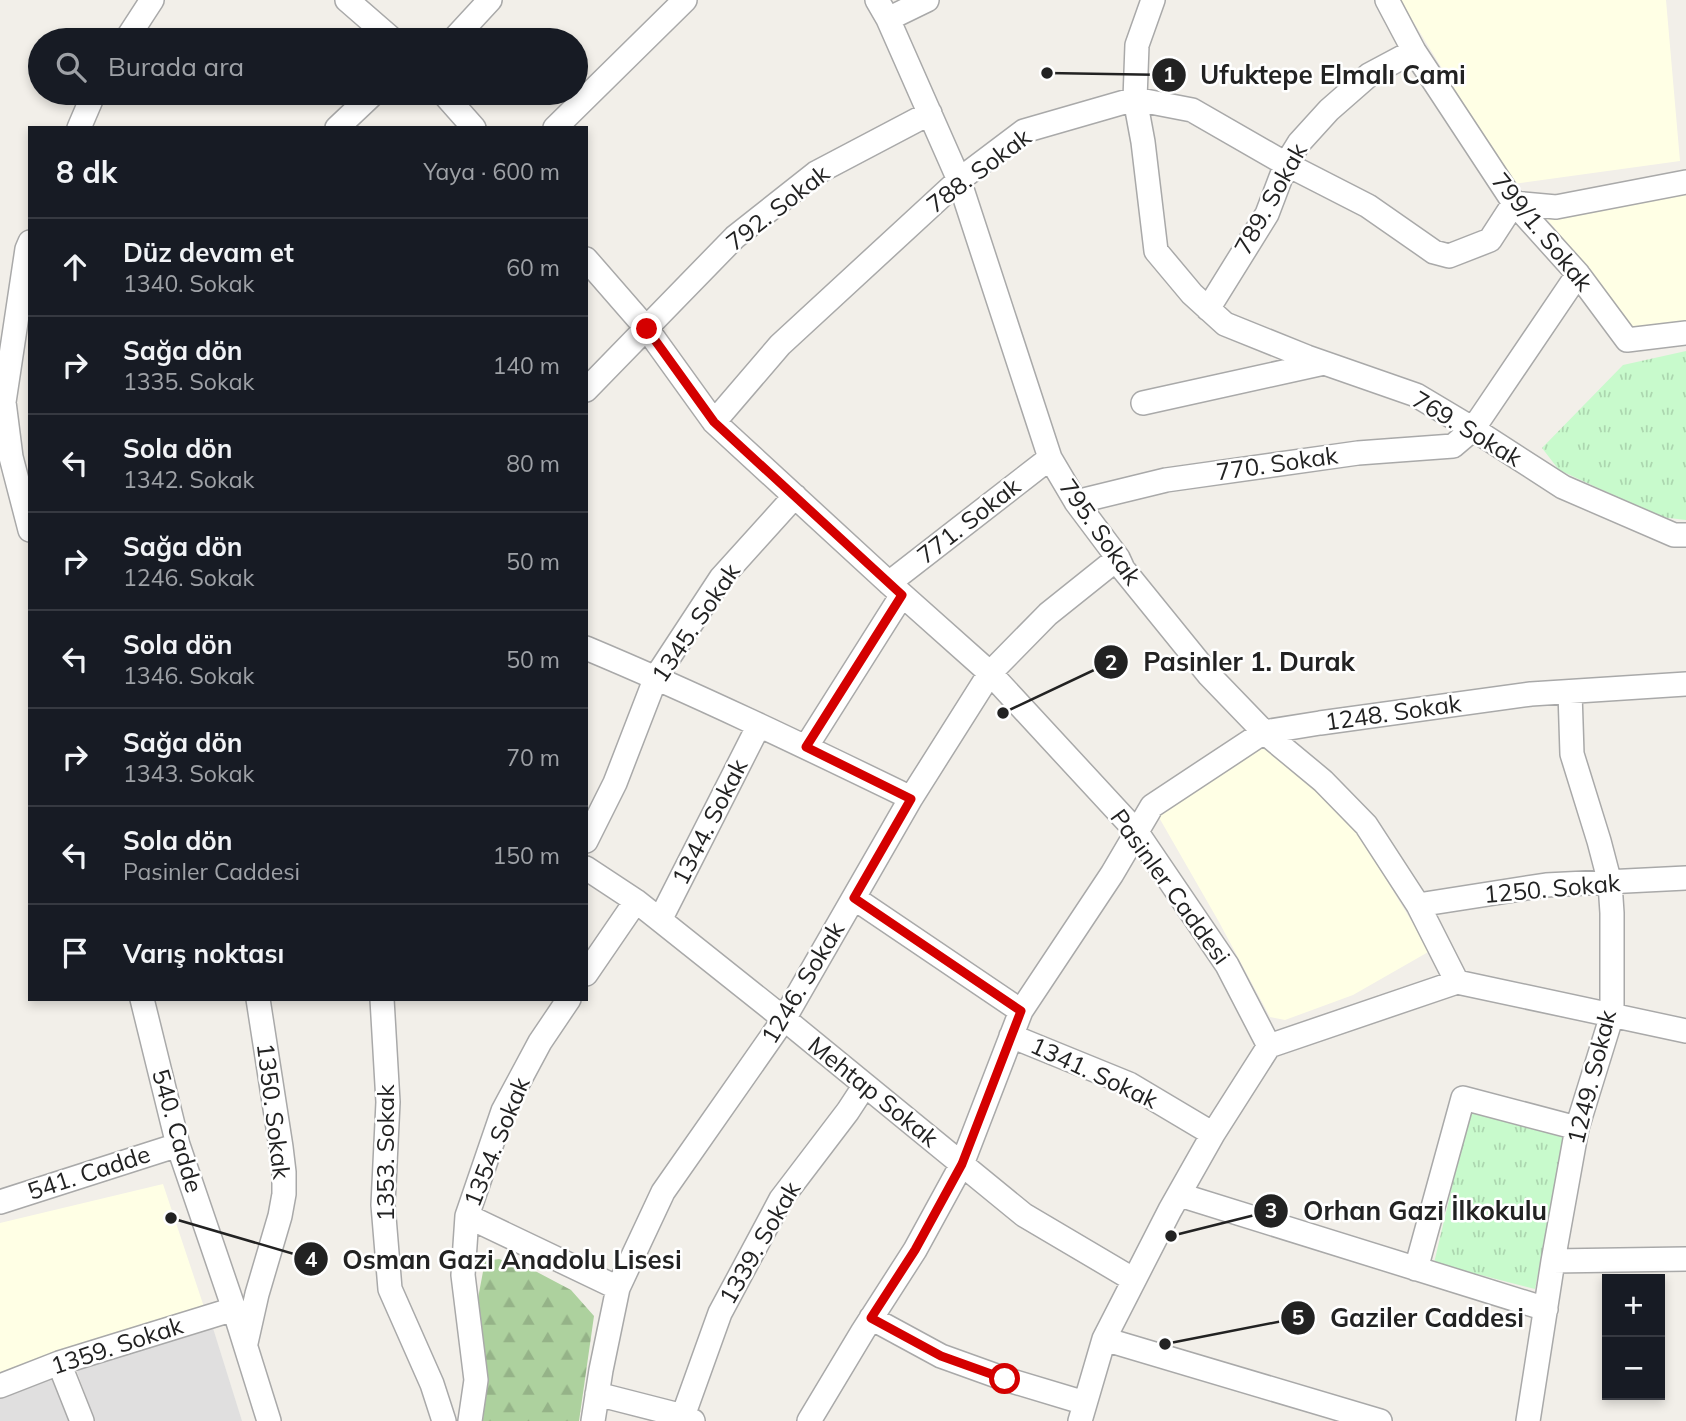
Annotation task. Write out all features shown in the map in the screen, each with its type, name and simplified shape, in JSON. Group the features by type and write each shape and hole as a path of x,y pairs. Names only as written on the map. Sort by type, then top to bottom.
{"street":[{"path":"134,28 152,0"},
{"path":"347,0 379,28"},
{"path":"464,28 490,0"},
{"path":"588,96 685,0"},
{"path":"883,9 927,0"},
{"name":"769. Sokak","path":"1153,0 1137,45 1135,99 1156,251 1192,294 1225,324 1416,395 1563,487 1674,535 1686,535"},
{"name":"799/1. Sokak","path":"1387,0 1414,51 1514,203 1578,274 1628,340 1686,333"},
{"name":"795. Sokak","path":"883,9 959,180 1050,458 1076,502 1118,558 1123,569 1209,675 1264,732 1323,781 1366,825 1418,905 1457,982"},
{"name":"789. Sokak","path":"1208,309 1266,214 1286,164 1299,143 1329,110 1369,75 1414,51"},
{"name":"788. Sokak","path":"714,422 780,345 959,180 1024,131 1135,99 1192,110 1286,164 1368,206 1434,252 1448,256 1490,240 1514,203"},
{"path":"80,126 89,105"},
{"path":"339,126 361,105"},
{"path":"454,105 472,126"},
{"path":"557,126 578,105"},
{"name":"792. Sokak","path":"588,388 734,237 816,173 930,113"},
{"path":"1514,203 1556,207 1686,182"},
{"path":"28,247 2,397 11,457 28,522"},
{"name":"Pasinler Caddesi","path":"588,261 647,329 714,422 990,673 1136,831 1227,965 1269,1046"},
{"path":"1474,429 1578,274"},
{"path":"1143,403 1326,363"},
{"name":"770. Sokak","path":"1076,502 1166,480 1358,453 1453,446 1474,429"},
{"name":"771. Sokak","path":"806,747 896,589 1050,458"},
{"name":"1345. Sokak","path":"588,837 615,783 656,677 721,578 795,496"},
{"name":"1246. Sokak","path":"593,1421 618,1288 663,1192 784,1019 911,799 990,673 1048,614 1118,558"},
{"path":"588,649 656,677 911,799"},
{"name":"1248. Sokak","path":"809,1421 915,1250 962,1164 1021,1011 1112,874 1152,806 1264,732 1531,695 1686,684"},
{"name":"1249. Sokak","path":"1528,1421 1577,1128 1612,1015 1612,914 1609,883 1572,754 1570,692"},
{"name":"1344. Sokak","path":"660,920 759,725"},
{"name":"Mehtap Sokak","path":"588,869 660,920 1024,1215 1134,1280"},
{"name":"1250. Sokak","path":"1418,905 1546,885 1686,878"},
{"path":"854,898 1021,1011"},
{"path":"588,971 636,901"},
{"path":"871,1318 941,1356 1005,1379 1082,1412 1104,1339 1134,1280 1213,1134 1269,1046 1457,982 1686,1031"},
{"name":"540. Cadde","path":"142,1001 178,1145 269,1421"},
{"name":"1350. Sokak","path":"246,1345 257,1294 281,1216 284,1194 281,1147 258,1001"},
{"name":"1353. Sokak","path":"382,1001 388,1102 383,1205 390,1289 432,1384 444,1421"},
{"name":"1354. Sokak","path":"470,1421 475,1380 463,1275 467,1216 503,1111 540,1042 568,1001"},
{"name":"1341. Sokak","path":"1012,1036 1129,1084 1213,1134"},
{"name":"1339. Sokak","path":"688,1419 720,1313 780,1199 865,1085"},
{"path":"1416,1269 1463,1098 1577,1128"},
{"name":"541. Cadde","path":"0,1202 178,1145"},
{"path":"1180,1195 1546,1310"},
{"path":"467,1216 618,1288"},
{"path":"1553,1261 1686,1259"},
{"name":"1359. Sokak","path":"0,1386 59,1363 234,1309"},
{"path":"1104,1339 1380,1421"},
{"path":"59,1363 82,1421"},
{"path":"597,1394 688,1419"}],"shaded area":[{"path":"1400,0 1666,0 1680,161 1513,184"},
{"path":"1686,189 1686,322 1632,329 1582,260 1546,218"},
{"path":"1263,746 1301,773 1347,816 1430,951 1353,995 1285,1020 1270,1017 1157,814"},
{"path":"163,1184 206,1313 0,1381 0,1223"},
{"path":"212,1325 242,1421 95,1421 76,1369"},
{"path":"55,1376 71,1421 0,1421 0,1395"}],"green space":[{"path":"1686,351 1686,520 1661,517 1559,470 1542,448 1623,365"},
{"path":"1470,1111 1565,1137 1535,1289 1434,1263"},
{"path":"499,1259 537,1272 571,1290 594,1316 579,1421 483,1421 485,1373 476,1309 485,1261"}],"place":[{"name":"Ufuktepe Elmalı Cami","path":"1047,73"},
{"name":"Pasinler 1. Durak","path":"1003,713"},
{"name":"Osman Gazi Anadolu Lisesi","path":"171,1218"},
{"name":"Orhan Gazi İlkokulu","path":"1171,1236"},
{"name":"Gaziler Caddesi","path":"1165,1344"}],"route":[{"path":"647,329 714,422 902,595 806,747 911,799 854,898 1021,1011 962,1164 915,1250 871,1318 941,1356 1005,1379"}]}
